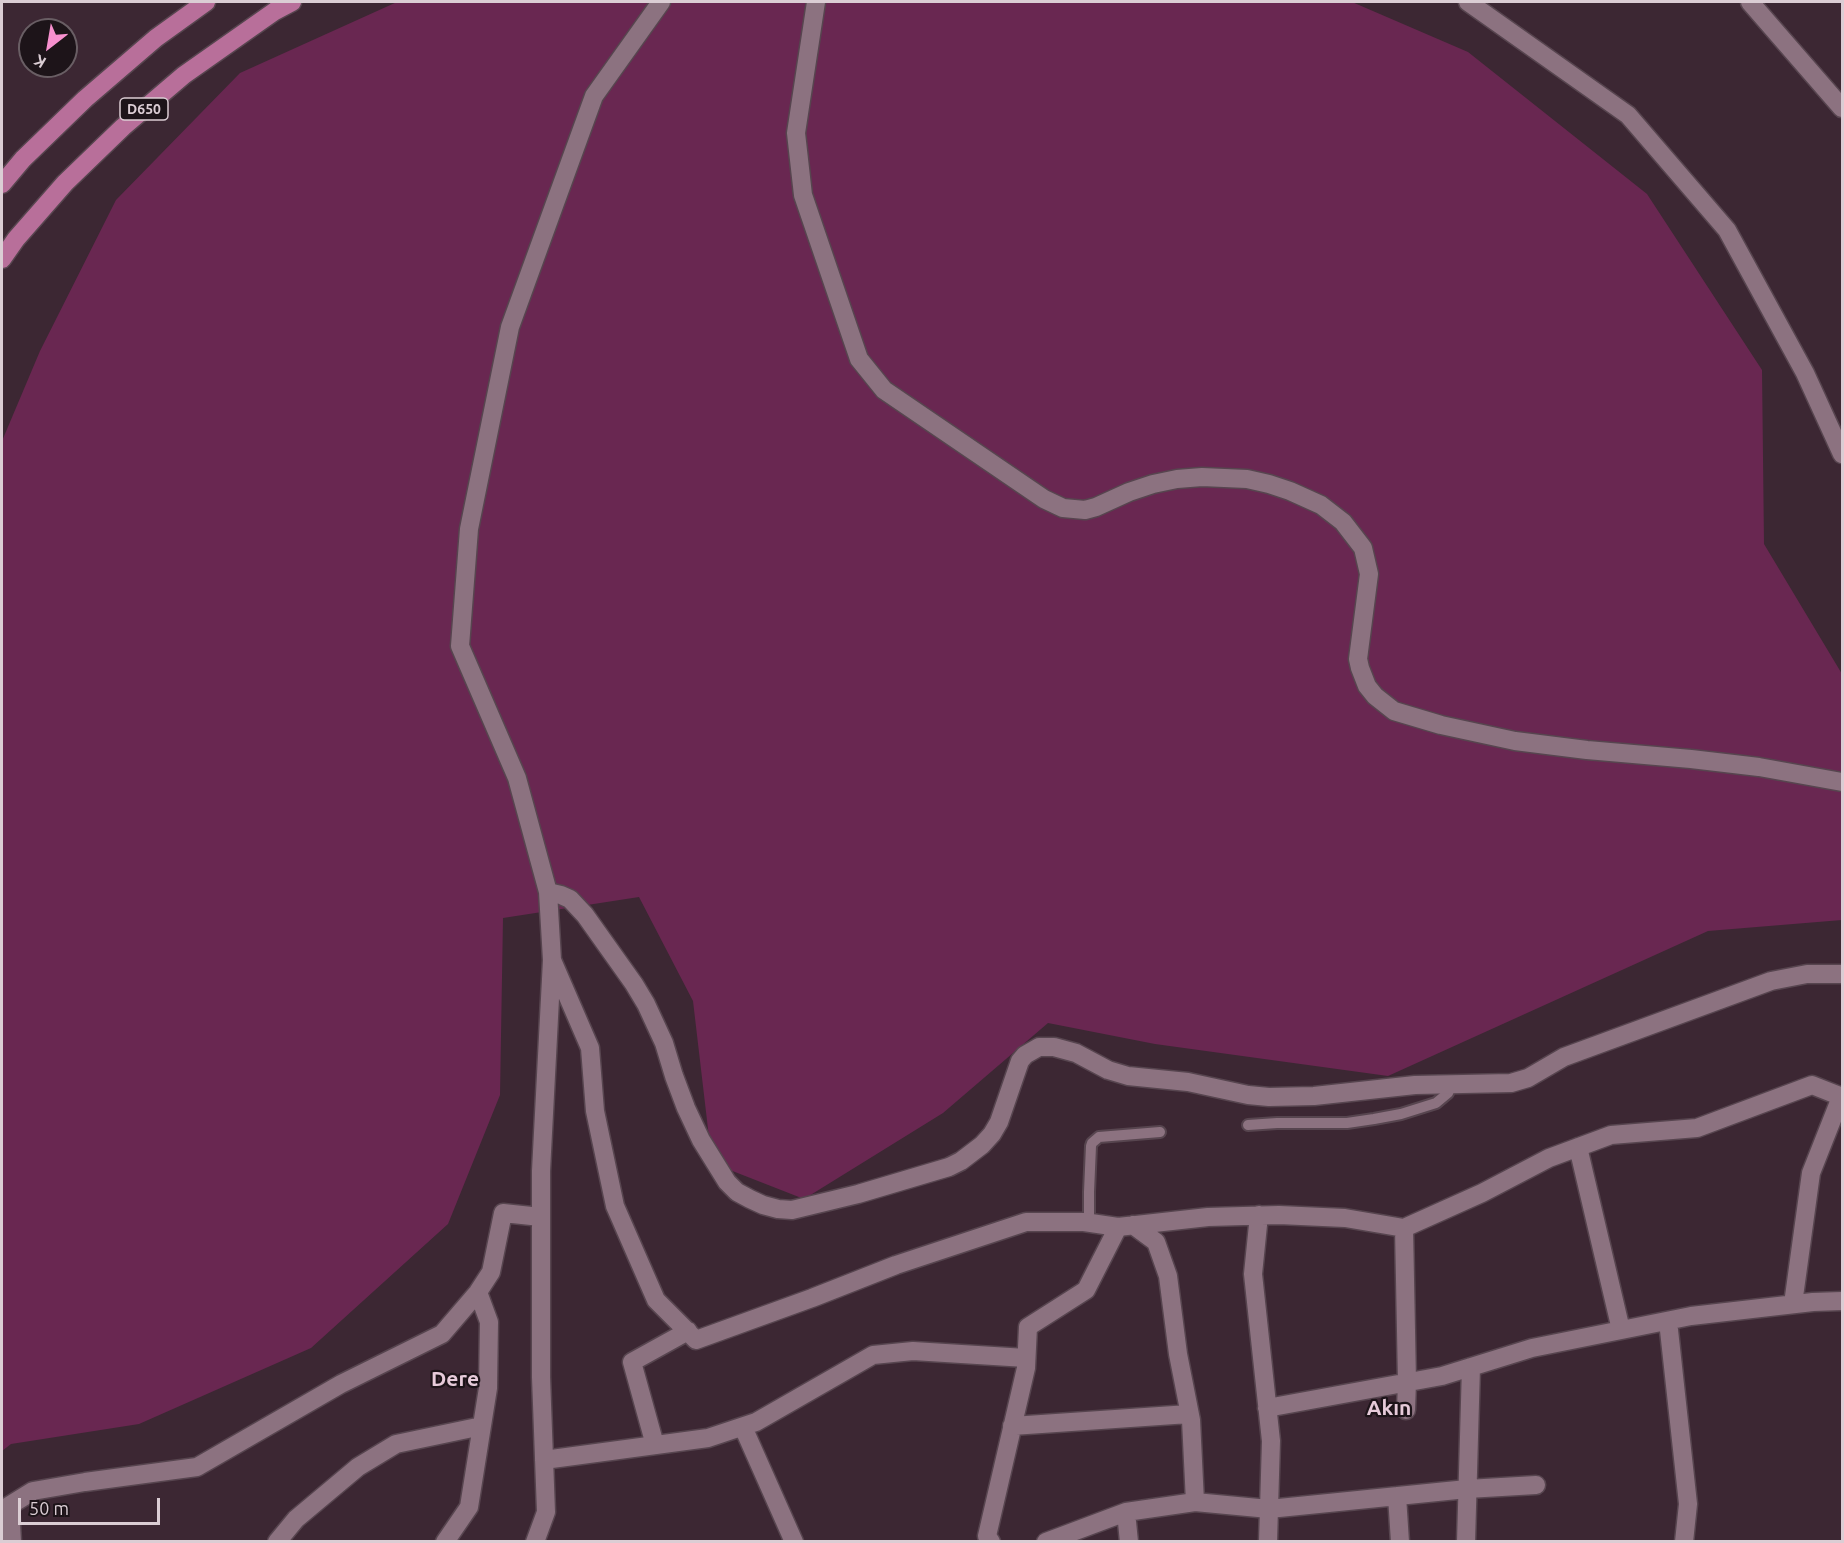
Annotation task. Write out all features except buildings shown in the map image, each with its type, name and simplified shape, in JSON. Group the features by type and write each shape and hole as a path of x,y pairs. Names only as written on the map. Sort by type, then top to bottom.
{"highway":[{"name":"D650","path":"2,184 23,159 85,99 156,38 206,2"},
{"name":"D650","path":"2,259 16,239 65,183 123,127 184,75 275,11 292,2"}],"street":[{"path":"547,1542 541,1377 541,1171 552,960 548,892 517,778 460,646 469,529 510,327 594,96 661,2"},
{"path":"816,2 796,133 803,195 859,359 884,390 1044,499 1063,508 1085,510 1153,484 1177,479 1213,477 1247,479 1269,484 1330,511 1359,541 1367,561 1369,574 1358,658 1363,677 1374,696 1394,711 1441,725 1515,741 1759,767 1842,782"},
{"path":"1468,2 1628,115 1727,230 1805,373 1842,454"},
{"path":"1750,2 1842,108"},
{"path":"548,892 570,899 585,915 634,984 664,1043 686,1108 701,1140 727,1182 737,1192 750,1199 778,1209 792,1210 858,1194 949,1167 961,1161 992,1134 999,1122 1020,1061 1025,1055 1039,1047 1054,1047 1076,1053 1108,1070 1128,1076 1188,1082 1248,1095 1269,1097 1314,1096 1415,1085 1511,1083 1520,1081 1564,1057 1771,981 1807,974 1842,974"},
{"path":"552,960 590,1048 595,1111 615,1206 656,1300 696,1340 812,1298 896,1264 1026,1222 1126,1226 1208,1217 1279,1215 1345,1218 1404,1228 1482,1194 1549,1158 1611,1135 1697,1128 1812,1085 1842,1097 1811,1173 1793,1304"},
{"path":"1578,1147 1621,1330"},
{"path":"12,1542 6,1508 33,1491 197,1467 341,1384 442,1334 478,1292 491,1272 503,1213 541,1217"},
{"path":"1259,1215 1253,1274 1270,1441 1268,1542"},
{"path":"991,1542 987,1536 1026,1368 1028,1326 1086,1290 1126,1226"},
{"path":"1126,1226 1156,1242 1168,1276 1178,1354 1190,1414 1195,1502"},
{"path":"1404,1228 1406,1410"},
{"path":"445,1542 469,1507 488,1388 489,1322 478,1292"},
{"path":"1267,1407 1442,1376 1532,1348 1691,1316 1793,1304 1842,1301"},
{"path":"1668,1321 1688,1504 1684,1542"},
{"path":"655,1445 632,1362 688,1331"},
{"path":"544,1460 708,1438 756,1422 873,1355 914,1351 1026,1358"},
{"path":"1466,1542 1471,1367"},
{"path":"1012,1426 1190,1414"},
{"path":"277,1542 296,1519 349,1474 396,1444 482,1426"},
{"path":"743,1426 794,1542"},
{"path":"1046,1542 1126,1512 1195,1502 1269,1509 1467,1489 1536,1485"},
{"path":"1397,1496 1400,1542"},
{"path":"535,1542 546,1512"},
{"path":"1126,1512 1129,1542"}],"lane":[{"path":"1248,1125 1347,1123 1383,1117 1436,1103 1448,1093 1452,1084"},
{"path":"1089,1223 1090,1146 1092,1143 1099,1137 1161,1132"}],"shaded area":[{"path":"397,2 1352,2 1468,52 1647,194 1762,370 1764,544 1842,674 1842,920 1708,931 1388,1076 1155,1044 1048,1023 943,1113 804,1199 712,1163 693,1001 639,897 503,918 500,1095 448,1224 311,1348 139,1424 11,1444 2,1451 2,441 40,351 116,200 240,73"}],"district":[{"name":"Dere","path":"455,1379"},
{"name":"Akın","path":"1389,1408"}]}
